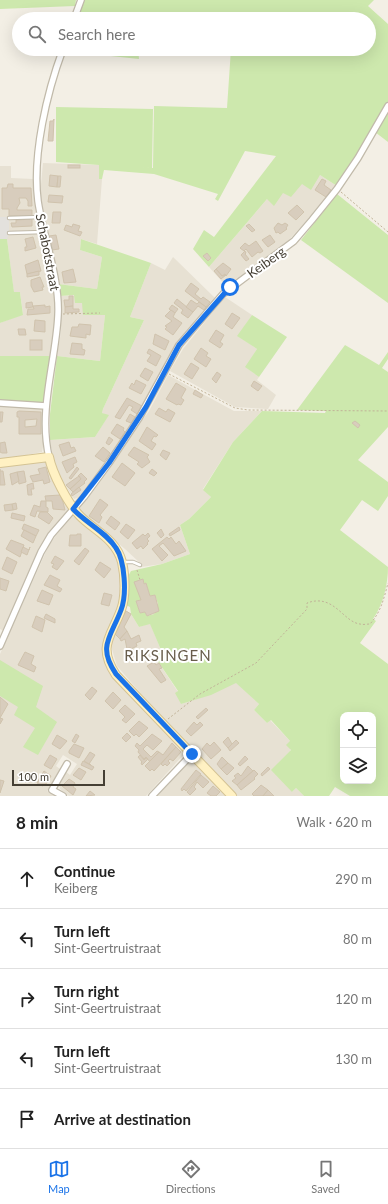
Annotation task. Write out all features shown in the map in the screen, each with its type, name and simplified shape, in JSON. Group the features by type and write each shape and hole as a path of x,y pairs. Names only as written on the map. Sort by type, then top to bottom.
{"street":[{"path":"77,12 81,0"},
{"name":"Schabotstraat","path":"49,457 46,428 46,406 58,314 56,288 44,232 37,183 38,158 51,84 61,56"},
{"name":"Keiberg","path":"0,646 41,552 51,534 73,509 109,463 139,418 179,345 223,294 294,241 338,189 388,106"},
{"path":"0,403 46,406"},
{"path":"0,463 49,457 55,473 73,509 111,541 119,552 122,562 123,605 107,640 107,659 116,674 232,796"},
{"path":"152,796 192,754"},
{"path":"63,796 52,790 67,764"}],"lane":[{"path":"9,218 42,217"},
{"path":"9,233 44,232"},
{"path":"122,562 133,562 140,565"}],"path":[{"path":"338,189 388,232"},
{"path":"58,314 100,314"},
{"path":"165,371 235,408 248,410 388,411"},
{"path":"133,562 140,580"},
{"path":"163,723 200,694 256,663 307,609 307,603 316,600 331,605 360,624 370,624 377,617 385,597 388,583"}],"shaded area":[{"path":"43,163 99,165 99,178 102,179 97,244 81,239 80,250 102,257 97,289 58,284 40,195"},
{"path":"0,166 11,166 11,178 33,179 35,206 55,296 56,309 50,356 0,356 0,323 23,314 20,292 14,293 7,239 0,239"},
{"path":"320,175 337,186 285,244 226,286 209,267 267,199"},
{"path":"0,217 9,217 9,233 7,239 0,239"},
{"path":"173,257 215,298 178,343 133,425 80,497 74,499 61,478 53,461 50,440 95,437 108,416 102,413 103,409 144,320 130,317 151,263 165,270"},
{"path":"75,295 82,303 105,315 100,361 57,356 61,332 60,296"},
{"path":"225,297 252,315 238,336 257,349 246,367 259,377 257,380 276,395 268,409 235,407 170,371 183,349"},
{"path":"168,375 234,411 262,411 233,442 203,489 211,497 189,519 180,525 190,554 162,564 141,567 140,563 84,516 78,508 149,411"},
{"path":"0,406 41,409 44,412 44,442 42,452 0,460"},
{"path":"44,460 48,463 68,505 69,513 40,550 4,631 0,629 0,467"},
{"path":"73,516 102,538 116,554 120,568 120,603 103,651 107,667 116,680 186,752 146,796 69,796 60,789 59,785 66,772 70,775 77,764 63,755 56,766 60,769 47,791 55,796 0,796 0,654 49,545 69,518"},
{"path":"125,610 131,614 139,627 150,623 161,650 155,657 178,692 181,704 211,694 236,682 259,704 254,710 267,723 270,720 290,741 292,792 296,788 304,796 237,796 149,703 117,666 111,646 112,635"},
{"path":"192,759 227,796 156,796 164,789"}],"green space":[{"path":"0,0 76,0 75,6 0,9"},
{"path":"84,0 374,0 368,6 375,12 79,12"},
{"path":"376,13 388,24 388,103 337,186 320,175 311,190 302,184 291,197 283,193 274,206 267,199 209,267 193,249 204,230 214,237 276,156 245,151 218,201 215,199 218,194 154,174 104,170 102,179 99,179 99,165 56,162 56,107 153,109 152,168 154,106 227,108 231,56 376,56"},
{"path":"111,56 139,56 139,59"},
{"path":"388,111 388,142 375,132"},
{"path":"337,194 388,235 388,303 301,240"},
{"path":"0,239 7,239 14,292 20,292 23,315 0,323"},
{"path":"81,239 151,263 130,317 144,320 103,409 102,413 109,415 95,437 50,440 50,414 57,356 100,361 105,315 83,315 82,303 75,303 74,295 60,296 58,284 97,289 102,257 80,250"},
{"path":"252,315 287,337 259,377 245,367 257,349 237,336"},
{"path":"345,345 379,365 388,352 388,359 382,368 388,372 388,427 358,460 388,482 388,496 378,511 362,500 340,530 388,567 384,594 380,607 373,619 376,621 360,643 388,664 388,796 350,796 335,787 329,796 304,796 296,788 292,792 271,770 291,750 286,745 290,741 271,720 267,723 254,710 259,704 236,683 211,695 181,704 175,693 178,691 155,657 161,650 150,624 139,627 131,614 130,607 126,605 126,580 131,571 162,564 190,554 180,525 189,519 211,497 203,490 233,442 262,411 325,413 326,411 297,410","holes":["143,579 144,584 146,583 150,596 155,595 158,604 154,614 147,616 145,612 140,613 136,601 141,600 138,580"]},
{"path":"0,356 50,356 45,400 41,403 0,400"},
{"path":"0,660 43,686 36,707 57,722 38,755 23,747 35,728 14,715 18,707 0,696"}],"building":[{"path":"54,119 53,141 48,141 50,121 53,121"},
{"path":"68,165 80,165 80,168 68,168"},
{"path":"50,175 58,176 57,187 49,186"},
{"path":"58,176 61,176 60,187 57,187"},
{"path":"322,179 326,181 324,185 331,190 326,197 315,190"},
{"path":"8,184 13,184 13,188 31,188 32,206 28,206 28,201 26,198 19,198 20,203 17,210 32,210 32,216 9,216 9,209 2,209 2,188 7,188"},
{"path":"49,195 63,196 62,203 48,202"},
{"path":"297,205 304,212 296,220 288,213"},
{"path":"53,212 61,212 60,223 52,223"},
{"path":"32,219 32,226 12,227 11,223 16,223 16,220"},
{"path":"278,223 282,225 285,223 288,225 286,228 287,229 280,234 278,232 276,233 274,228"},
{"path":"73,224 80,226 78,231 82,232 80,236 64,230 66,225 72,227"},
{"path":"249,224 255,230 252,232 246,226"},
{"path":"56,235 59,249 52,250 49,236"},
{"path":"270,235 275,242 268,247 262,240"},
{"path":"33,237 36,248 25,251 25,247 27,247 25,239"},
{"path":"256,241 263,251 260,253 258,252 252,257 246,249 244,251 240,248 245,243 249,246"},
{"path":"245,251 245,254 249,259 246,261 241,255"},
{"path":"207,253 211,258 208,261 203,256"},
{"path":"38,260 41,271 27,274 25,265"},
{"path":"223,263 231,269 226,276 225,274 222,276 216,269"},
{"path":"73,269 76,282 64,283 62,272"},
{"path":"216,269 222,276 226,275 221,279 214,271"},
{"path":"39,271 39,275 27,277 27,274"},
{"path":"40,277 44,287 42,287 43,290 34,292 31,286 31,280"},
{"path":"191,283 199,289 195,294 201,299 203,297 210,302 206,307 185,291"},
{"path":"69,296 73,296 73,306 65,307 64,300 69,300"},
{"path":"177,299 193,312 188,318 181,313 183,310 174,303"},
{"path":"191,300 197,304 199,302 206,307 204,310 198,306 193,312 186,307"},
{"path":"32,302 33,307 26,308 26,303"},
{"path":"45,305 45,307 50,306 50,313 27,315 28,309 34,309 33,306"},
{"path":"172,305 178,309 175,313 169,309"},
{"path":"73,306 73,309 79,309 79,312 65,313 65,307"},
{"path":"171,310 175,313 173,317 182,323 173,335 165,329 167,327 165,326 172,321 165,316"},
{"path":"232,313 240,318 232,329 225,324"},
{"path":"35,320 45,321 45,332 34,331"},
{"path":"79,324 91,325 90,335 86,334 86,338 70,336 72,327 78,327"},
{"path":"18,329 25,329 26,335 19,335"},
{"path":"216,330 224,335 220,342 223,344 220,348 209,341"},
{"path":"155,334 169,341 165,350 153,344"},
{"path":"30,340 42,340 42,350 30,350"},
{"path":"72,343 82,344 82,349 85,350 84,355 70,354"},
{"path":"201,348 208,353 206,356 211,359 206,367 194,359"},
{"path":"149,349 161,356 156,366 147,361 151,355 147,353"},
{"path":"191,363 199,368 192,379 184,374"},
{"path":"145,368 153,372 148,381 140,376"},
{"path":"217,372 221,375 216,383 212,379"},
{"path":"136,380 146,385 141,394 129,388 132,383 134,385"},
{"path":"254,381 262,386 258,391 251,386"},
{"path":"176,383 186,389 181,398 184,400 181,405 177,405 166,399"},
{"path":"195,390 203,395 201,398 193,394"},
{"path":"127,398 142,406 137,414 131,410 133,407 129,405 120,419 115,417"},
{"path":"159,408 166,412 168,409 175,413 170,422 155,414"},
{"path":"0,412 3,412 2,422 0,422"},
{"path":"17,412 41,412 41,434 19,434 19,417 17,417","holes":["37,419 36,426 25,427 25,420"]},
{"path":"130,414 135,417 131,423 126,421"},
{"path":"355,421 360,425 358,428 352,423"},
{"path":"117,424 124,428 123,430 125,432 120,439 111,433"},
{"path":"147,427 158,435 156,437 154,436 151,441 156,444 152,450 139,441"},
{"path":"109,437 113,440 109,445 106,443"},
{"path":"5,442 7,453 2,453 0,452 0,443"},
{"path":"69,442 71,448 74,447 76,451 63,456 59,445"},
{"path":"103,447 110,453 104,462 95,456"},
{"path":"134,447 149,455 147,457 150,462 142,468 137,464 139,462 128,455"},
{"path":"163,450 170,453 166,460 160,455"},
{"path":"75,457 77,462 73,464 74,467 67,473 62,462"},
{"path":"122,463 135,473 125,486 112,477"},
{"path":"46,467 50,482 44,484 43,480 33,482 30,476 40,474 38,469"},
{"path":"77,467 79,469 71,479 69,478"},
{"path":"152,469 157,473 154,476 149,473"},
{"path":"0,471 3,471 5,485 0,485"},
{"path":"24,471 26,482 19,484 17,472"},
{"path":"17,472 19,481 12,485 10,474"},
{"path":"81,473 87,479 84,482 85,483 73,492 70,489 81,479 78,476"},
{"path":"79,476 81,479 70,489 66,485"},
{"path":"33,483 34,489 31,489 32,495 28,495 27,485"},
{"path":"79,487 81,490 72,496 71,494"},
{"path":"60,495 65,510 53,509 52,501 46,501 45,496"},
{"path":"100,499 108,505 100,515 102,517 99,523 89,516"},
{"path":"41,501 46,501 48,512 37,511 35,517 30,515 34,505 40,507"},
{"path":"16,503 17,509 13,510 12,504"},
{"path":"12,504 13,510 5,511 4,505"},
{"path":"40,512 47,512 53,518 49,524 38,517"},
{"path":"12,513 25,516 24,521 11,518"},
{"path":"111,516 120,523 115,530 106,523"},
{"path":"24,524 39,530 36,536 22,529"},
{"path":"126,524 135,530 128,539 120,532"},
{"path":"179,527 180,530 170,536 169,534"},
{"path":"161,529 164,535 161,538 157,533"},
{"path":"24,530 36,536 33,543 21,536"},
{"path":"148,533 150,536 147,539 149,541 147,543 148,544 143,549 141,546 137,549 132,543 143,534 145,536"},
{"path":"81,534 81,546 69,546 70,535"},
{"path":"167,537 169,539 171,537 176,544 179,541 186,551 174,556 163,543 159,546 168,555 162,561 152,549"},
{"path":"11,540 24,545 20,557 6,549"},
{"path":"23,547 29,550 27,555 21,552"},
{"path":"85,548 89,551 79,565 74,561"},
{"path":"55,556 64,561 57,570 52,567 54,564 51,563"},
{"path":"7,557 17,562 12,574 2,569"},
{"path":"100,562 111,569 104,578 95,570"},
{"path":"50,575 60,580 57,586 62,589 60,592 44,585"},
{"path":"0,578 9,581 6,591 0,589"},
{"path":"143,579 144,584 146,583 150,596 155,595 159,611 147,616 145,612 140,613 136,601 141,600 134,582"},
{"path":"42,590 53,595 49,605 37,601"},
{"path":"104,593 112,595 109,606 101,604"},
{"path":"126,611 131,614 124,627 127,631 120,639 114,633"},
{"path":"46,614 55,619 55,623 44,618"},
{"path":"36,616 45,620 42,632 32,627"},
{"path":"127,631 131,639 139,635 141,641 136,643 137,646 131,649 130,647 127,649 125,639 121,641 120,639"},
{"path":"25,652 34,656 31,664 36,667 34,672 18,665"},
{"path":"154,662 156,665 159,663 162,668 159,669 166,680 161,683 147,666"},
{"path":"92,687 97,691 90,700 85,695"},
{"path":"113,692 121,700 113,709 105,701"},
{"path":"0,697 8,704 0,718"},
{"path":"125,705 135,714 126,723 122,720 125,717 119,711"},
{"path":"206,708 208,710 198,719 196,717"},
{"path":"139,721 148,728 139,737 136,734 134,736 129,731"},
{"path":"194,722 197,725 200,722 203,725 191,736 186,731"},
{"path":"127,733 131,737 126,742 122,738"},
{"path":"76,734 79,736 75,743 72,741"},
{"path":"152,734 162,741 153,750 147,745 143,749 151,757 157,751 159,752 150,762 146,757 144,759 135,746 137,743 140,746"},
{"path":"57,735 67,741 60,749 52,744"},
{"path":"228,737 232,744 228,748 223,742"},
{"path":"236,740 239,743 230,751 228,748"},
{"path":"214,742 221,750 211,759 202,749 207,743 210,746"},
{"path":"172,743 176,747 154,771 152,769 150,771 145,766 159,752 163,755"},
{"path":"74,744 84,748 79,758 69,753"},
{"path":"176,747 181,752 173,761 170,759 168,761 170,763 167,766 165,764 163,766 161,764"},
{"path":"90,752 95,755 89,764 84,761"},
{"path":"50,755 57,759 51,769 44,765"},
{"path":"140,755 144,760 146,758 148,759 142,765 142,762 138,757"},
{"path":"245,756 248,759 240,766 238,764"},
{"path":"222,757 228,763 221,769 217,764"},
{"path":"83,761 94,767 92,770 81,765"},
{"path":"228,763 234,768 227,775 221,769"},
{"path":"248,766 253,771 237,785 232,781 236,778 234,776 238,773 241,776"},
{"path":"268,767 270,769 262,776 261,774"},
{"path":"79,768 86,772 81,780 73,775"},
{"path":"196,770 201,774 186,791 184,789 182,791 181,789"},
{"path":"254,770 258,774 254,778 255,779 241,790 237,785"},
{"path":"44,771 51,776 43,786 37,783"},
{"path":"201,775 209,782 203,788 197,782 194,787 196,789 190,795 187,792"},
{"path":"69,779 75,783 73,787 76,789 73,795 62,786"},
{"path":"0,780 4,781 0,793"},
{"path":"261,785 268,790 263,796 254,796 252,794"},
{"path":"213,786 220,792 216,796 211,796 207,793"},
{"path":"268,790 274,796 263,796"},
{"path":"90,791 95,795 86,796"}],"district":[{"name":"RIKSINGEN","path":"168,656"}],"route":[{"path":"192,754 110,666 107,659 106,648 107,640 112,627 118,618 123,605 122,562 116,546 73,509 84,497 109,463 146,407 179,345 230,287"}]}
